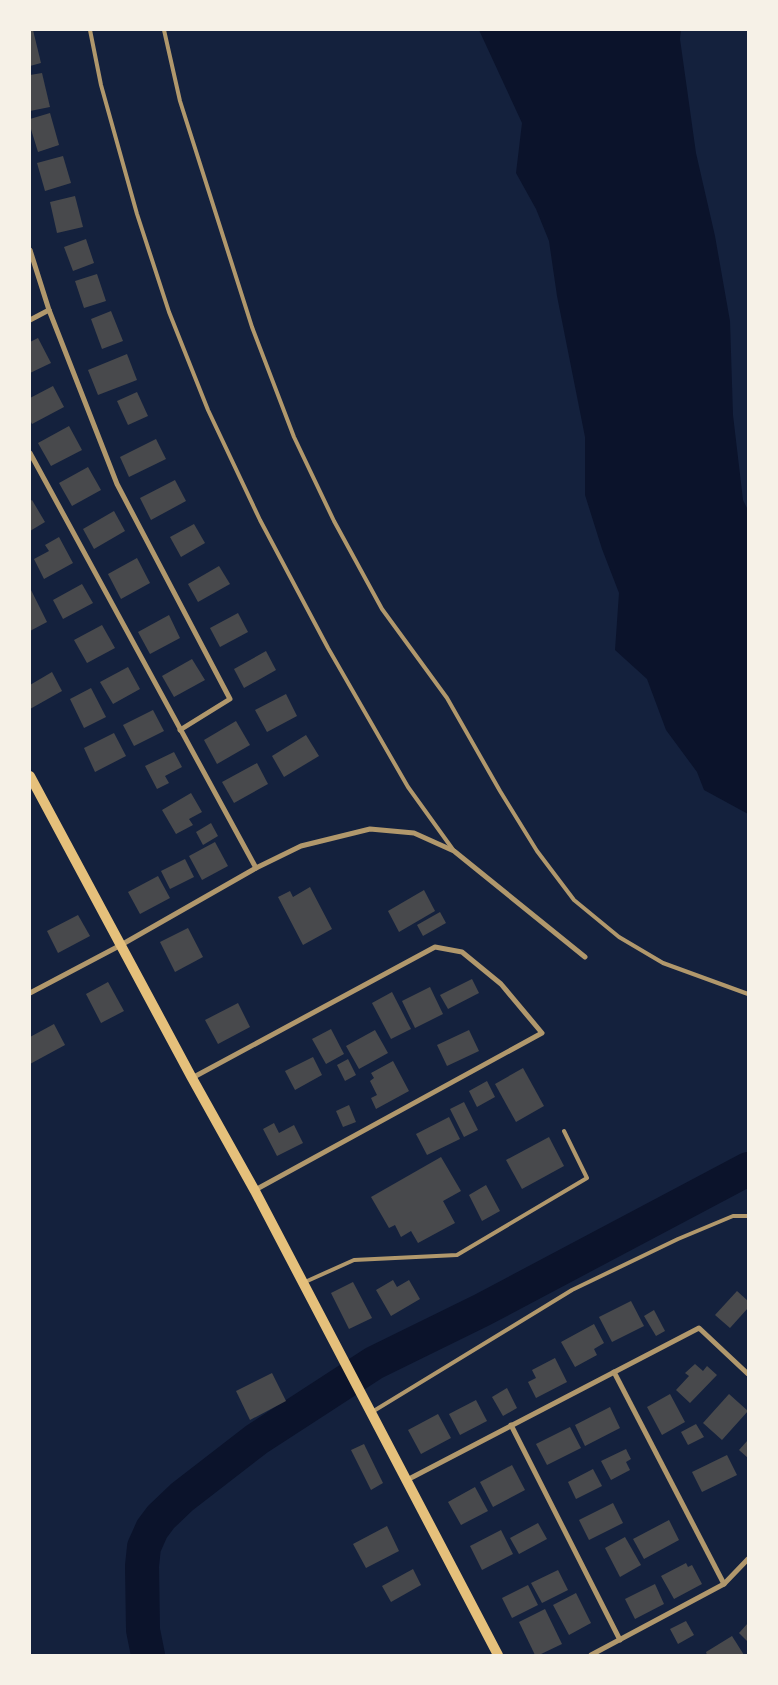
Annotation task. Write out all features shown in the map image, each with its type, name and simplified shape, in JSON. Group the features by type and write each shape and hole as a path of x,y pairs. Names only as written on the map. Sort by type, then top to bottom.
{"main road":[{"path":"30,776 192,1078 255,1191 498,1655"}],"street":[{"path":"30,250 49,310 117,484 230,699 180,730"},
{"path":"30,320 49,310"},
{"path":"30,452 256,868"},
{"path":"30,993 121,945 256,868 301,846 370,829 414,833 454,851 585,957"},
{"path":"192,1078 435,947 462,952 502,984 542,1033 255,1191"},
{"path":"407,1480 698,1328 748,1374"},
{"path":"614,1372 724,1584"},
{"path":"511,1425 620,1640"},
{"path":"591,1655 724,1584 748,1559"}],"lane":[{"path":"90,30 101,85 137,214 169,312 208,410 260,520 328,648 408,787 454,851"},
{"path":"164,30 180,101 252,327 294,437 334,521 382,608 447,698 537,851 574,900 619,938 663,963 748,994"},
{"path":"303,1283 354,1260 458,1256 587,1178 564,1132"},
{"path":"372,1412 572,1290 678,1239 733,1216 748,1216"}],"water":[{"path":"479,30 681,30 680,39 696,153 715,236 730,321 733,415 743,500 748,510 748,814 704,790 697,772 666,730 647,679 615,650 619,593 602,549 585,495 585,437 557,296 549,241 536,209 516,173 522,123"}],"building":[{"path":"33,30 41,63 30,66 30,31"},
{"path":"42,73 50,107 30,111 30,75"},
{"path":"50,113 59,145 38,152 30,126 30,119"},
{"path":"63,156 71,183 45,191 37,163"},
{"path":"75,196 83,227 57,233 50,202"},
{"path":"86,239 94,263 73,271 64,247"},
{"path":"97,274 106,301 84,308 75,281"},
{"path":"111,311 123,341 102,349 91,319"},
{"path":"38,338 51,363 30,373 30,342"},
{"path":"127,354 137,380 98,395 88,370"},
{"path":"53,386 64,407 32,424 30,420 30,398"},
{"path":"137,392 148,416 128,425 117,401"},
{"path":"69,426 82,450 51,466 38,443"},
{"path":"156,439 166,459 129,477 120,457"},
{"path":"88,467 101,490 72,506 59,483"},
{"path":"175,480 186,501 151,520 140,498"},
{"path":"32,500 45,522 30,531 30,501"},
{"path":"114,511 125,531 94,549 83,529"},
{"path":"194,524 205,543 181,557 170,537"},
{"path":"59,537 73,563 44,579 34,559 49,551 45,545"},
{"path":"137,558 150,583 121,599 108,574"},
{"path":"219,566 230,584 198,602 188,584"},
{"path":"82,584 93,603 63,619 53,600"},
{"path":"30,588 47,622 30,631"},
{"path":"238,613 248,632 220,647 210,628"},
{"path":"169,615 180,638 150,654 138,632"},
{"path":"102,625 115,648 87,663 74,640"},
{"path":"266,651 276,670 244,688 234,669"},
{"path":"192,659 205,680 174,697 162,676"},
{"path":"128,667 140,689 113,704 100,682"},
{"path":"52,672 62,691 30,709 30,685"},
{"path":"91,688 106,717 84,728 70,699"},
{"path":"286,694 297,716 267,732 255,710"},
{"path":"153,710 164,731 134,746 123,725"},
{"path":"236,721 250,745 217,764 204,740"},
{"path":"114,733 126,756 95,772 84,748"},
{"path":"306,735 319,756 284,777 272,756"},
{"path":"174,752 182,767 165,776 169,783 157,789 145,766"},
{"path":"257,763 268,784 234,803 222,782"},
{"path":"191,793 202,812 189,819 193,825 176,834 162,810"},
{"path":"211,823 218,836 203,845 196,832"},
{"path":"215,842 228,866 202,880 189,856"},
{"path":"185,859 194,877 170,889 161,871"},
{"path":"158,876 170,898 140,914 128,892"},
{"path":"310,887 332,929 303,945 278,897 290,891 293,897"},
{"path":"424,890 435,911 399,932 388,911"},
{"path":"440,912 446,923 423,936 417,925"},
{"path":"78,915 90,936 58,953 47,931"},
{"path":"188,928 203,957 175,972 160,942"},
{"path":"472,979 479,993 448,1009 440,995"},
{"path":"108,982 124,1011 101,1023 86,994"},
{"path":"430,987 443,1014 415,1028 402,1001"},
{"path":"392,992 411,1029 391,1039 372,1003"},
{"path":"238,1003 250,1027 218,1044 205,1020"},
{"path":"54,1024 65,1045 30,1064 30,1037"},
{"path":"331,1029 344,1054 326,1064 312,1039"},
{"path":"375,1030 388,1053 359,1069 346,1046"},
{"path":"469,1030 479,1051 447,1066 437,1045"},
{"path":"313,1057 322,1075 295,1090 285,1071"},
{"path":"348,1059 356,1075 345,1081 337,1065"},
{"path":"393,1061 409,1091 376,1109 371,1098 377,1095 370,1081 374,1078 371,1073"},
{"path":"523,1068 544,1106 516,1122 495,1084"},
{"path":"487,1081 495,1097 477,1107 469,1091"},
{"path":"464,1102 478,1130 464,1137 450,1109"},
{"path":"349,1105 356,1122 343,1127 336,1111"},
{"path":"449,1117 460,1139 427,1155 416,1134"},
{"path":"274,1123 279,1133 294,1125 303,1143 277,1156 263,1129"},
{"path":"549,1137 564,1166 522,1189 506,1160"},
{"path":"441,1157 461,1191 443,1201 455,1223 418,1243 411,1231 401,1237 395,1225 389,1228 371,1197"},
{"path":"486,1185 500,1211 482,1221 469,1195"},
{"path":"393,1280 397,1287 409,1280 420,1299 391,1316 376,1290"},
{"path":"353,1282 372,1318 349,1329 331,1293"},
{"path":"737,1291 748,1301 748,1308 730,1328 715,1315"},
{"path":"631,1301 644,1326 612,1342 599,1317"},
{"path":"654,1310 665,1331 656,1336 644,1316"},
{"path":"594,1324 604,1343 594,1349 597,1355 575,1367 561,1342"},
{"path":"555,1358 567,1382 536,1398 528,1382 536,1378 532,1370"},
{"path":"695,1364 703,1371 707,1366 717,1375 690,1403 676,1390 689,1376 685,1373"},
{"path":"272,1373 286,1401 250,1420 236,1391"},
{"path":"507,1388 517,1408 503,1416 492,1397"},
{"path":"670,1394 685,1422 662,1435 647,1407"},
{"path":"729,1394 748,1411 722,1440 703,1423"},
{"path":"476,1400 487,1421 460,1435 449,1414"},
{"path":"610,1407 620,1428 585,1446 575,1425"},
{"path":"438,1414 451,1438 421,1454 408,1430"},
{"path":"696,1424 704,1437 688,1445 681,1432"},
{"path":"570,1427 581,1448 547,1465 536,1444"},
{"path":"748,1440 748,1458 739,1450"},
{"path":"364,1444 383,1483 371,1490 351,1450"},
{"path":"626,1449 631,1459 626,1462 630,1470 611,1480 601,1461"},
{"path":"727,1455 737,1475 702,1492 692,1472"},
{"path":"512,1465 525,1490 493,1507 480,1482"},
{"path":"593,1469 602,1486 576,1499 568,1482"},
{"path":"475,1487 488,1511 461,1525 448,1502"},
{"path":"613,1503 623,1523 589,1540 579,1520"},
{"path":"669,1520 679,1540 644,1559 633,1539"},
{"path":"538,1523 547,1539 519,1554 510,1538"},
{"path":"387,1526 399,1551 366,1568 353,1544"},
{"path":"501,1530 513,1554 482,1570 470,1546"},
{"path":"625,1537 641,1565 620,1577 605,1548"},
{"path":"686,1563 688,1567 692,1565 702,1584 674,1599 661,1576"},
{"path":"413,1569 421,1585 391,1602 382,1586"},
{"path":"558,1570 568,1590 542,1603 531,1583"},
{"path":"655,1584 664,1604 635,1619 625,1599"},
{"path":"528,1585 538,1605 512,1618 502,1598"},
{"path":"576,1593 591,1623 569,1635 553,1605"},
{"path":"545,1609 562,1644 539,1655 535,1655 519,1622"},
{"path":"686,1621 694,1635 678,1644 670,1629"},
{"path":"748,1623 748,1642 739,1633"},
{"path":"732,1636 744,1655 707,1655 706,1652"}],"waterway":[{"path":"148,1655 143,1630 142,1566 144,1547 152,1529 161,1517 182,1497 257,1439 374,1363 482,1310 748,1169"}]}
